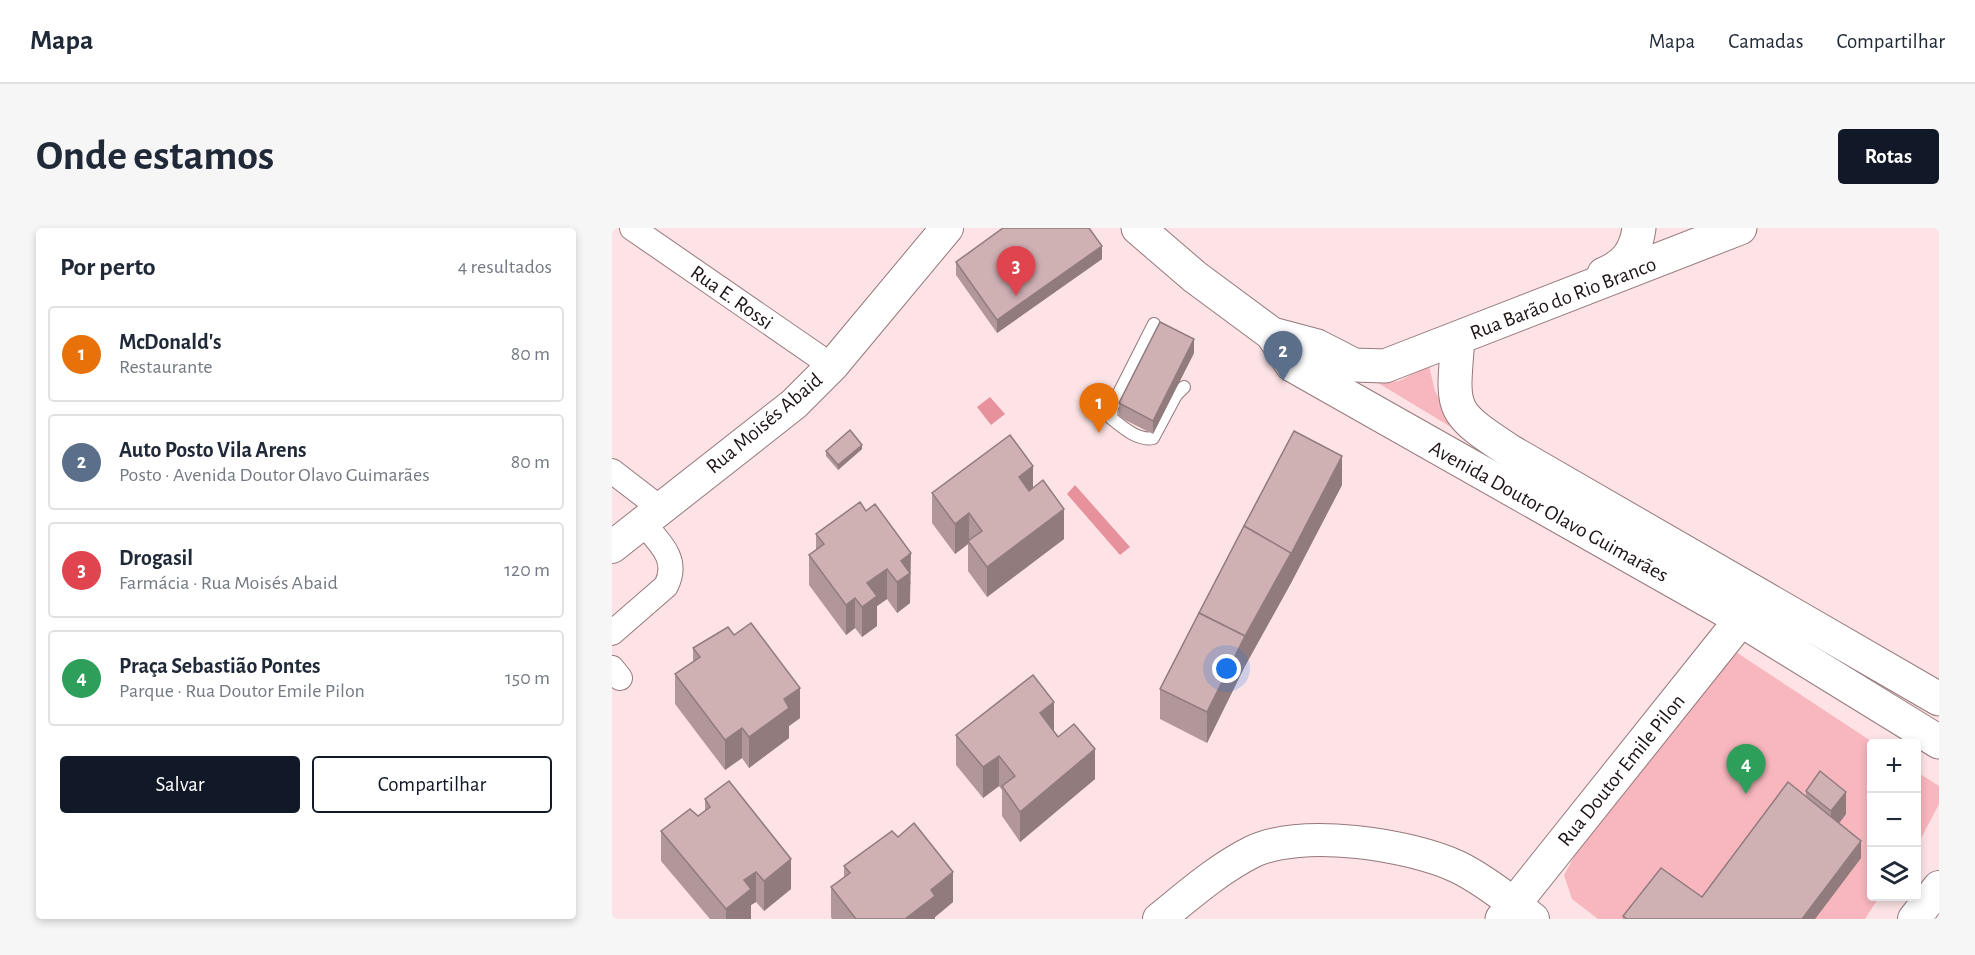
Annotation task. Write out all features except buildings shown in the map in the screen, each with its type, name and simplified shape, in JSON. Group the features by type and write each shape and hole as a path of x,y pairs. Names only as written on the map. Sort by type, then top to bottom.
{"main road":[{"path":"1138,228 1195,277 1272,334"},
{"path":"1639,228 1658,262"},
{"path":"1544,306 1567,290 1615,269 1625,262 1637,243 1639,228"},
{"name":"Rua Barão do Rio Branco","path":"1272,334 1317,346 1354,365 1385,366 1658,262 1740,228"},
{"name":"Avenida Doutor Olavo Guimarães","path":"1272,334 1292,365 1723,609 1939,742"},
{"name":"Avenida Doutor Olavo Guimarães","path":"1458,339 1454,378 1456,406 1470,425 1510,451 1875,662 1937,694"},
{"path":"1740,621 1756,616 1779,621 1875,662"},
{"name":"Rua Doutor Emile Pilon","path":"1517,914 1740,621"}],"street":[{"name":"Rua E. Rossi","path":"632,228 832,366"},
{"name":"Rua Moisés Abaid","path":"612,547 794,404 832,366 947,228"},
{"path":"612,471 651,515 672,565 671,577 666,586 612,633"},
{"path":"1159,919 1222,869 1254,851 1287,841 1340,840 1401,849 1458,867 1517,914"},
{"path":"1914,919 1939,887"}],"lane":[{"path":"1154,324 1112,407 1111,418 1123,428 1146,440 1153,438 1176,395 1184,387"}],"shaded area":[{"path":"1429,366 1435,391 1456,430 1378,383 1399,381"},
{"path":"990,397 1005,414 991,425 977,407"},
{"path":"1075,485 1130,547 1120,555 1067,494"},
{"path":"1736,652 1868,739 1867,901 1876,901 1865,919 1598,919 1572,899 1564,875 1581,844"},
{"path":"1921,775 1939,786 1939,804 1921,838"}],"place":[{"name":"Drogasil","path":"1016,296"},
{"name":"Auto Posto Vila Arens","path":"1283,381"},
{"name":"McDonald's","path":"1099,433"},
{"name":"Praça Sebastião Pontes","path":"1746,794"}]}
